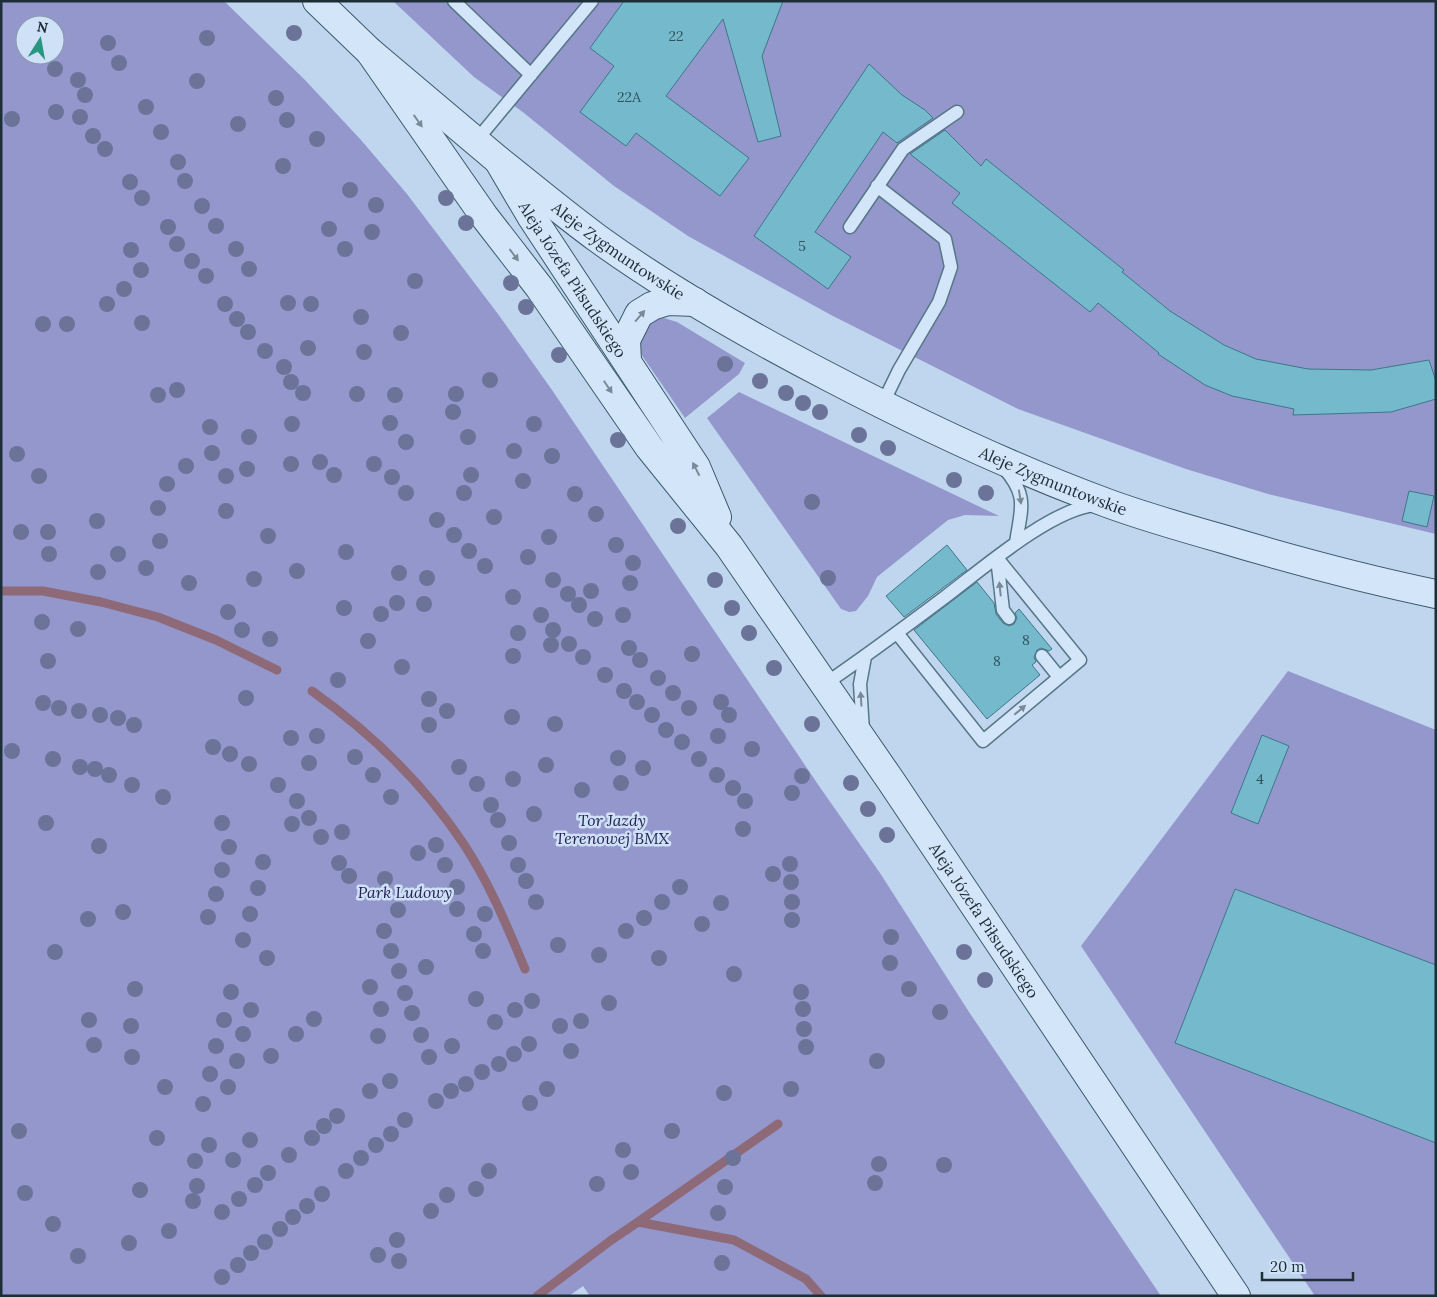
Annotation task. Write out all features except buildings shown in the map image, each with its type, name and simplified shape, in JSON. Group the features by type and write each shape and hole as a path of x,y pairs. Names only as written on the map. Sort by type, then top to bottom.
{"street":[{"name":"Aleja Józefa Piłsudskiego","path":"317,1 370,52 498,160 531,216 696,467 729,546"},
{"name":"Aleja Józefa Piłsudskiego","path":"370,52 484,216 538,287 649,447 729,546 864,741 1236,1296"},
{"name":"Aleje Zygmuntowskie","path":"498,160 597,238 695,302 777,350 958,442 1108,504 1159,521 1287,558 1436,594"},
{"name":"Aleje Zygmuntowskie","path":"627,361 626,340 639,314 652,306 668,301 695,302"}],"lane":[{"path":"454,1 531,75"},
{"path":"476,141 592,1"},
{"path":"850,227 903,149 957,112"},
{"path":"878,186 945,239 951,267 939,302 899,370 882,405"},
{"path":"994,458 1010,475 1019,489 1022,498 1016,544"},
{"path":"825,684 865,657 1016,544 1054,520 1078,508 1108,504"},
{"path":"997,558 1003,610 1009,618"},
{"path":"897,633 983,741 1080,660 997,558"},
{"path":"1042,656 1059,677"},
{"path":"864,741 860,684 865,657"}],"green space":[{"name":"Park Ludowy","path":"1,1 224,1 305,80 361,140 407,194 498,314 552,390 819,786 880,873 969,1012 1161,1296 590,1296 583,1286 569,1296 1,1296"},
{"path":"393,1 1436,1 1436,534 1268,494 1186,469 1018,409 831,315 688,236 614,186 524,113 474,77"},
{"path":"664,318 677,322 745,363 739,374 685,418 641,354 640,337 649,322"},
{"path":"739,392 999,516 965,515 948,520 877,577 868,596 856,611 849,612 841,609 707,418"},
{"path":"1288,671 1436,730 1436,1296 1315,1296 1081,946"}],"waterway":[{"path":"1,591 43,591 101,602 158,617 216,640 277,670"},
{"path":"312,691 355,724 395,760 431,800 472,858 489,889 525,969"},
{"path":"638,1222 778,1124"},
{"path":"537,1296 638,1222 734,1240 806,1279 821,1296"}],"park label":[{"name":"Tor Jazdy Terenowej BMX","path":"612,829"}]}
